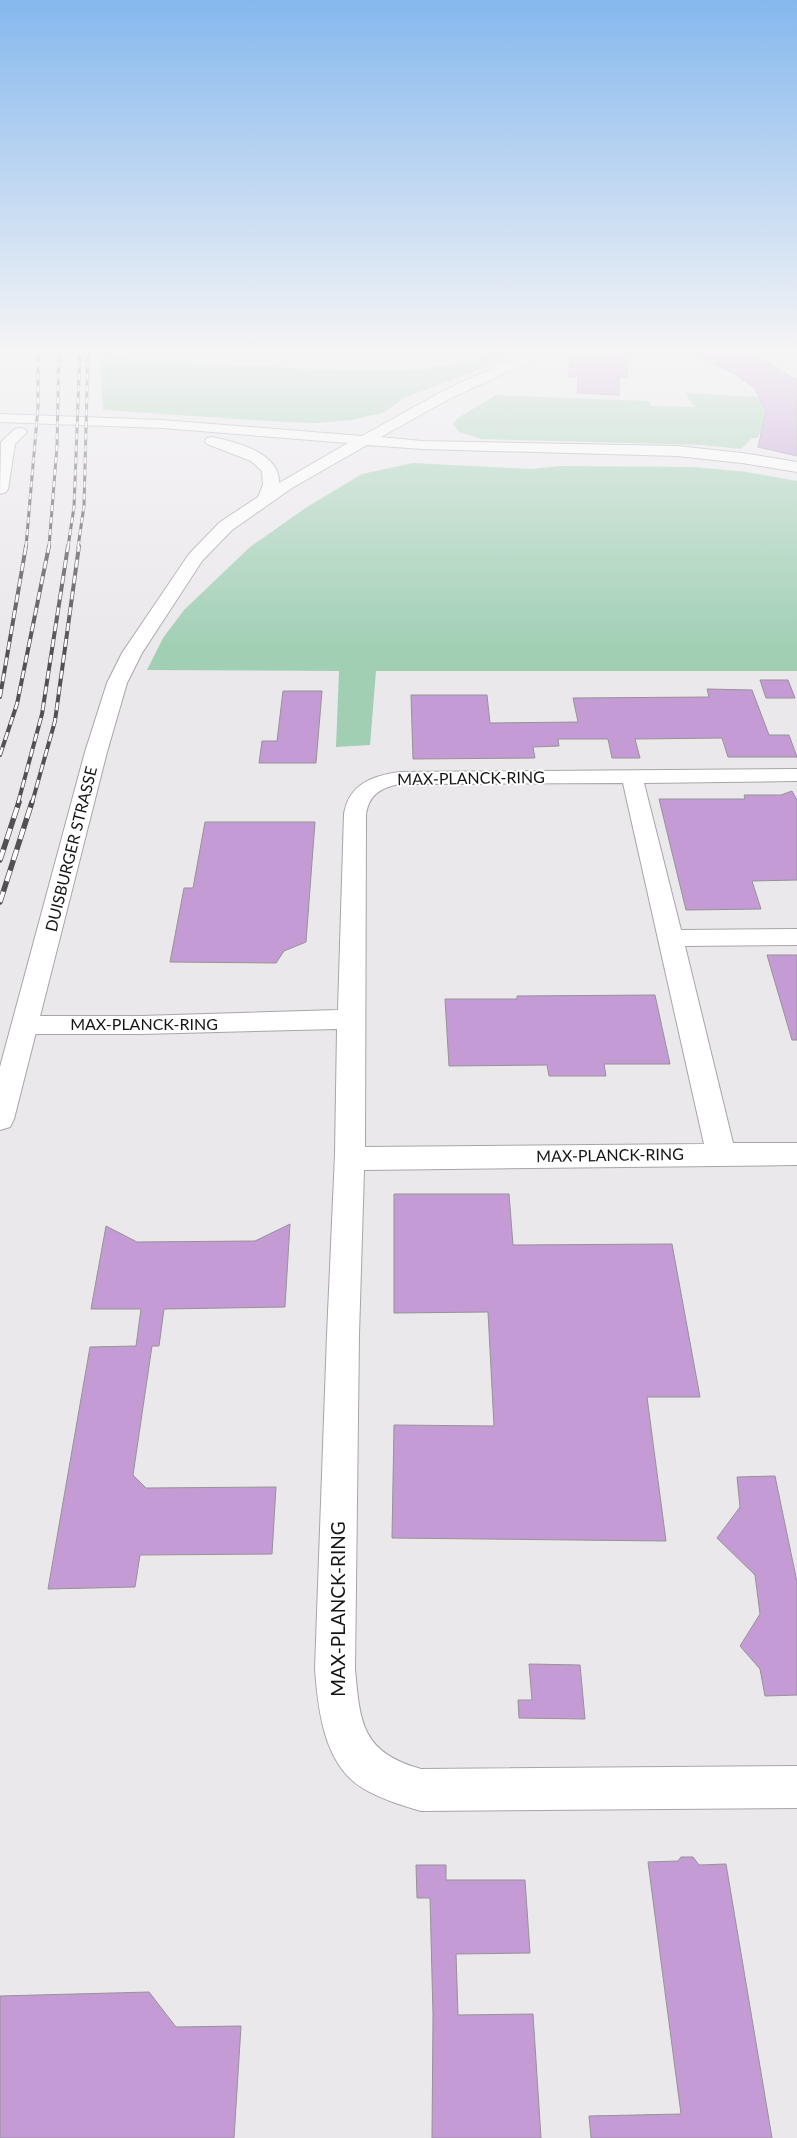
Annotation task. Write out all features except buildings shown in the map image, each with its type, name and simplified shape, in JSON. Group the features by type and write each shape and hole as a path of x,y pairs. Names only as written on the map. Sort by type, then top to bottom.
{"main road":[{"path":"0,489 7,451"},
{"path":"239,451 251,455 264,464 270,474 272,479 266,497"},
{"name":"DUISBURGER STRASSE","path":"0,1118 26,1025 93,761 112,697 135,646 202,550 226,526 266,497 345,451"},
{"path":"252,527 362,451"},
{"path":"398,451 456,458 693,461 797,473"},
{"path":"665,451 742,458 797,467"},
{"name":"DUISBURGER STRASSE","path":"172,593 232,543"},
{"name":"MAX-PLANCK-RING","path":"797,775 399,778 381,781 367,788 360,798 355,814 350,1159 343,1335 335,1669 338,1707 346,1738 359,1758 381,1776 404,1786 421,1790 797,1788"},
{"path":"632,776 721,1154"},
{"path":"670,938 797,937"},
{"name":"MAX-PLANCK-RING","path":"26,1025 351,1019"},
{"name":"MAX-PLANCK-RING","path":"350,1159 797,1154"}],"green space":[{"path":"413,463 531,469 560,466 694,467 747,472 797,481 797,671 376,671 370,745 336,747 339,671 147,670 163,638 184,610 250,547 307,507 362,474"}],"railway":[{"path":"26,547 34,451"},
{"path":"49,547 57,451"},
{"path":"68,547 74,507 76,451"},
{"path":"78,547 84,506 85,451"},
{"path":"0,697 26,546"},
{"path":"0,755 17,704 49,546"},
{"path":"18,803 42,714 68,546"},
{"path":"32,803 55,721 79,546"},
{"path":"0,860 19,802"},
{"path":"0,902 32,802"}]}
